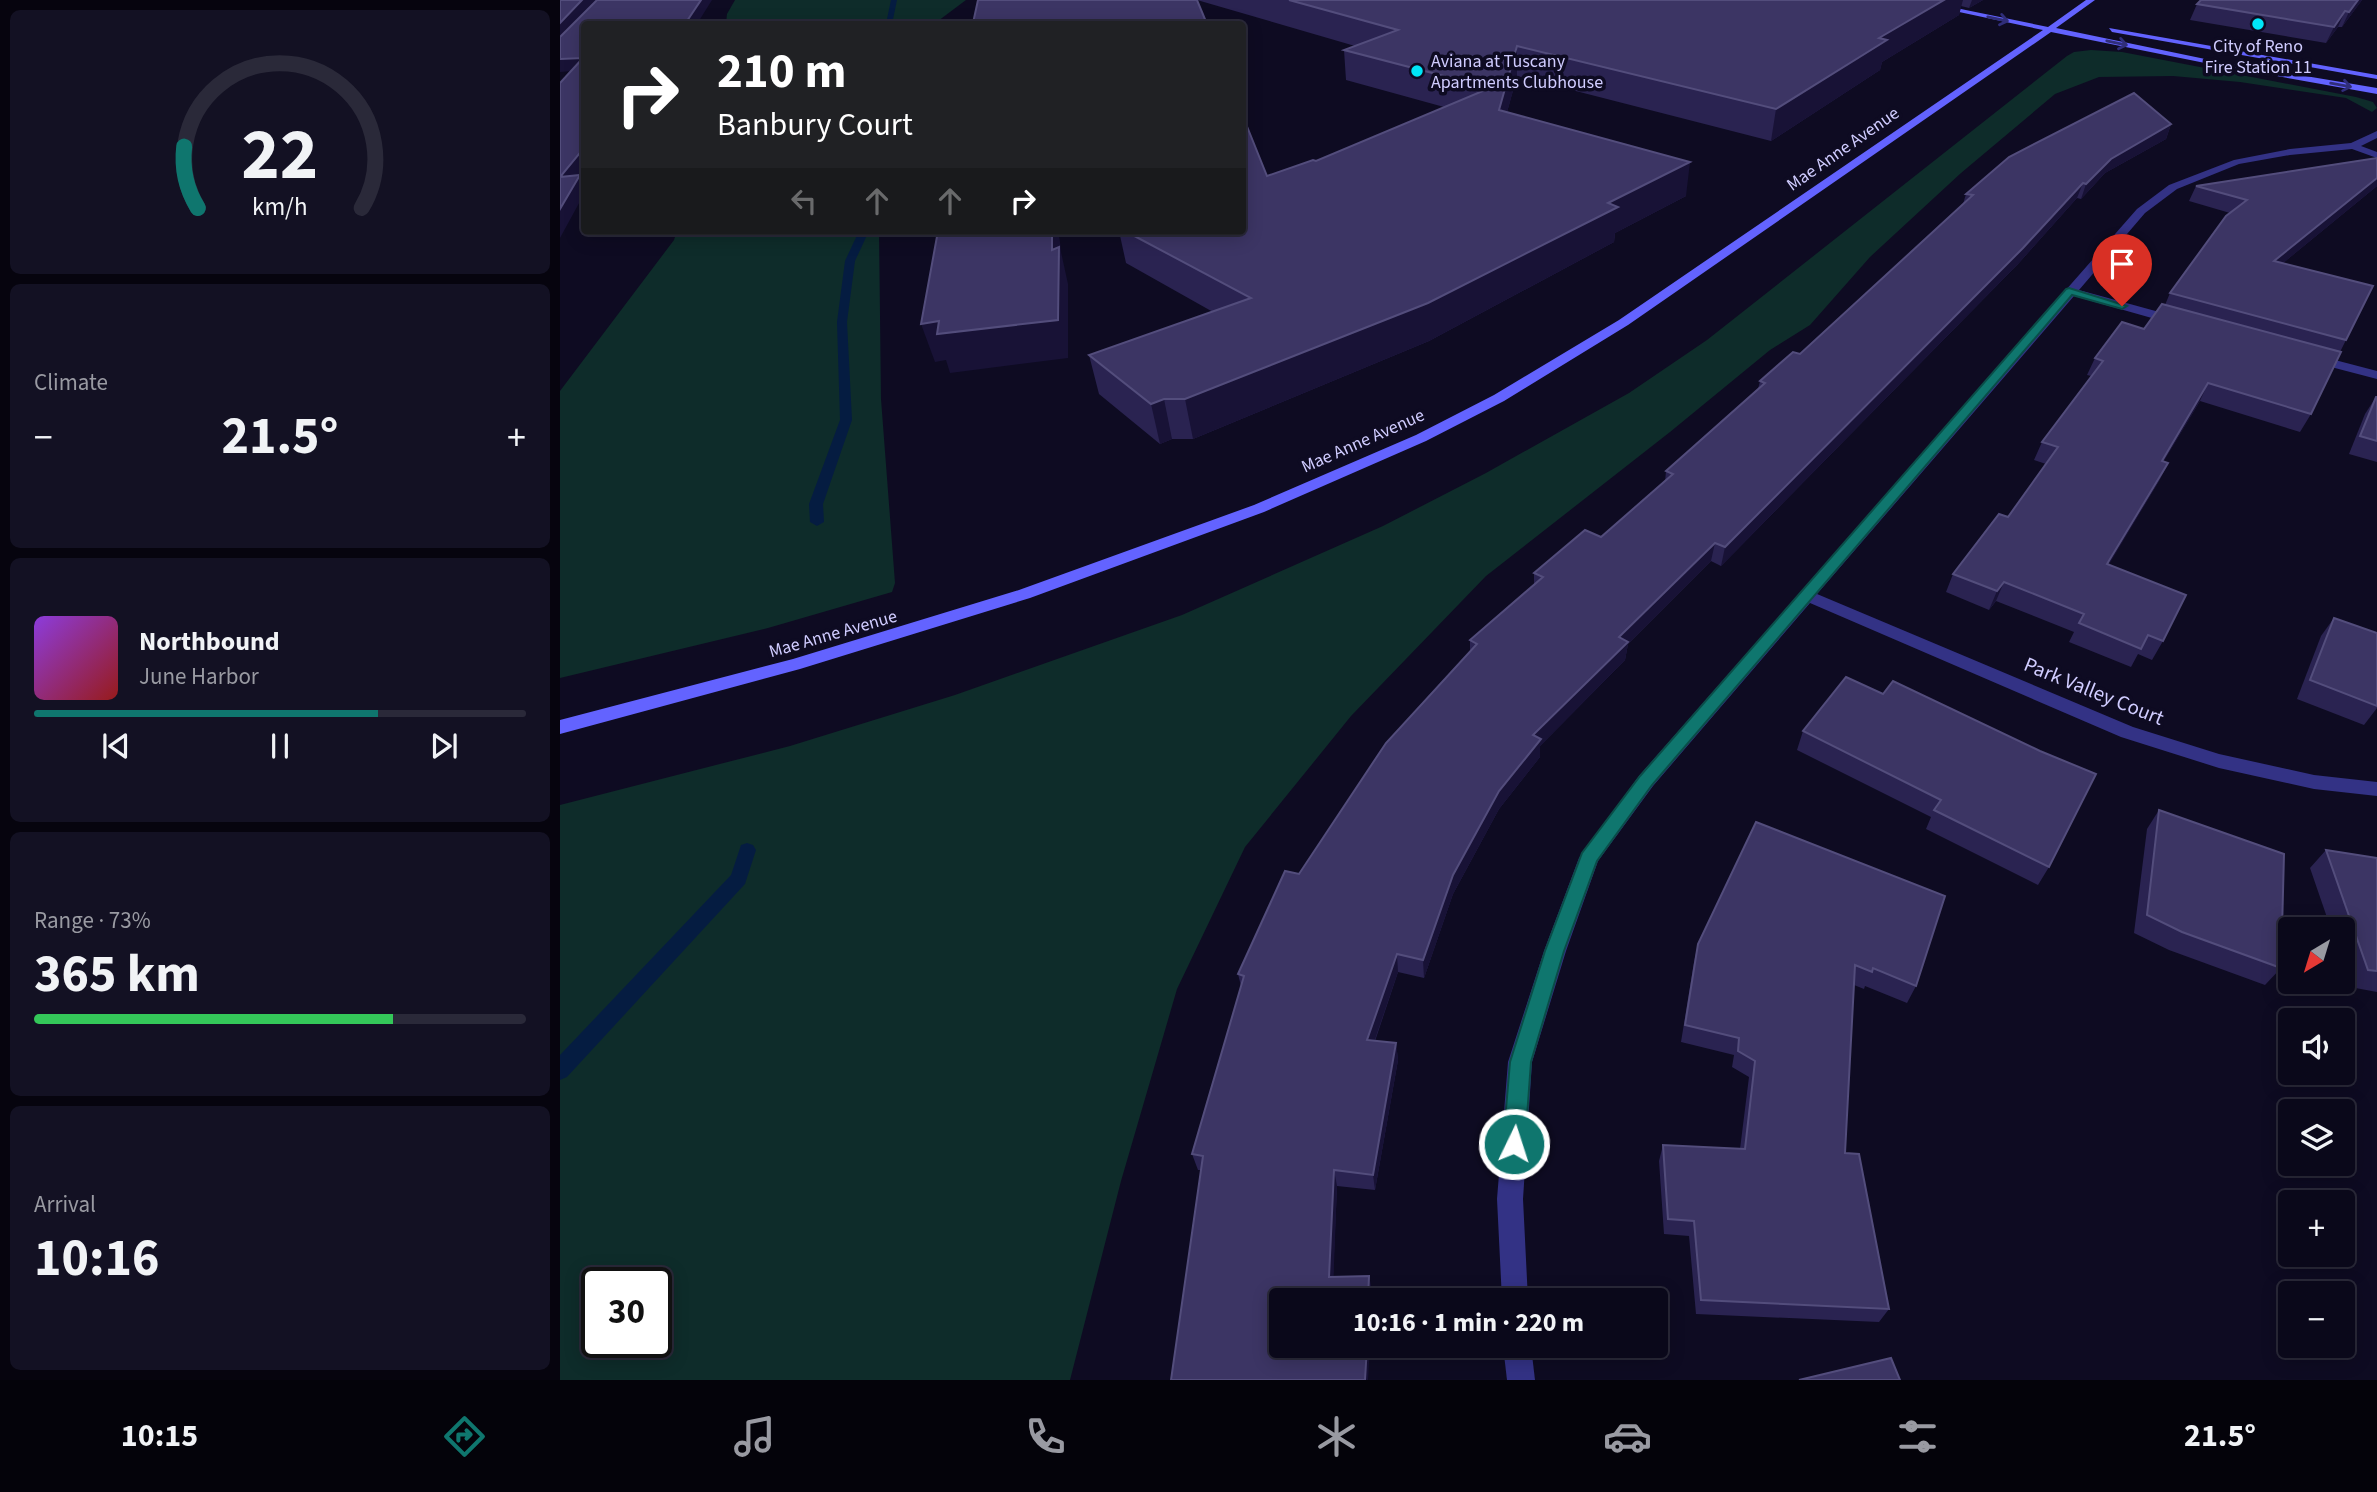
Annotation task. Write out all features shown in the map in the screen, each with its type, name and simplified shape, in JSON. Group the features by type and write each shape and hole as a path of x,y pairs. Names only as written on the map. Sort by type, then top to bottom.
{"main road":[{"path":"1907,0 2060,22 2377,91"},
{"name":"Mae Anne Avenue","path":"560,727 727,685 1027,594 1248,513 1383,455 1495,400 1589,347 2091,0"},
{"path":"2107,29 2377,77"}],"street":[{"path":"1514,1288 1510,1199 1520,1062 1555,951 1589,858 1646,780 2141,211 2174,187 2236,162 2290,152 2353,146 2377,134"},
{"path":"2353,146 2377,155"},
{"path":"2069,291 2188,324"},
{"path":"2292,352 2377,374"},
{"name":"Park Valley Court","path":"1805,595 2127,732 2232,764 2314,782 2377,789"},
{"path":"1518,1358 1521,1380"}],"green space":[{"path":"735,0 966,0 938,21 726,21"},
{"path":"2091,50 2122,52 2356,97 2373,102 2377,108 2372,112 2346,98 2240,82 2173,76 2099,77 2055,94 1961,173 1870,257 1810,325 1770,350 1486,576 1351,716 1245,847 1177,989 1121,1181 1070,1380 560,1380 560,805 790,746 955,695 1182,615 1383,526 1486,473 1629,393 1707,340 2074,52"},
{"path":"676,235 879,235 881,399 895,583 892,592 768,628 560,678 560,391"}],"building":[{"path":"560,0 582,0 560,23"},
{"path":"597,0 701,0 687,21 581,21 581,58 560,59 560,37"},
{"path":"978,0 1197,0 1206,21 973,21"},
{"path":"1289,0 1944,0 1879,38 1887,40 1776,109 1517,46 1499,110 1690,162 1608,203 1618,207 1428,303 1185,399 1164,399 1151,404 1089,355 1251,298 1133,235 1246,235 1246,124 1267,176 1316,161 1490,88 1344,50 1398,30"},
{"path":"2201,0 2358,0 2349,12 2345,11 2334,27 2197,4"},
{"path":"581,60 581,152 560,177 560,83"},
{"path":"2134,93 2171,124 2111,159 2086,184 2083,183 2023,248 1725,547 1715,543 1619,637 1628,642 1533,735 1541,739 1499,791 1453,875 1423,960 1397,954 1367,1040 1396,1043 1373,1175 1334,1170 1329,1277 1369,1276 1368,1288 1269,1288 1269,1358 1366,1358 1365,1380 1171,1380 1203,1156 1192,1154 1244,976 1238,974 1285,871 1299,874 1386,743 1477,644 1470,640 1543,577 1534,573 1585,530 1601,537 1673,474 1666,471 1765,383 1760,381 1793,352 1800,354 1973,195 1966,194 2009,157"},
{"path":"2377,158 2377,178 2274,261 2373,286 2346,340 2170,293 2226,216 2247,200 2196,186"},
{"path":"580,175 560,209 560,177"},
{"path":"937,235 1052,235 1052,250 1059,247 1058,320 937,334 939,321 921,324"},
{"path":"2162,304 2341,352 2311,414 2208,383 2162,461 2168,463 2107,564 2186,595 2163,641 2148,635 2141,649 2079,623 2084,614 2004,582 1997,591 1953,574 1999,514 2008,517 2058,447 2042,442 2103,361 2095,358 2122,322 2144,329"},
{"path":"2377,397 2377,441 2360,436"},
{"path":"2334,618 2377,633 2377,706 2310,680"},
{"path":"1846,677 1883,694 1893,681 2040,751 2096,774 2049,867 1934,810 1941,800 1803,731"},
{"path":"2159,810 2284,854 2282,917 2278,917 2278,967 2182,932 2147,915"},
{"path":"1756,822 1945,896 1916,986 1873,968 1872,972 1855,965 1845,1153 1859,1154 1889,1309 1701,1300 1694,1221 1668,1219 1663,1145 1745,1149 1755,1061 1738,1051 1739,1038 1685,1025 1698,944"},
{"path":"2326,850 2377,858 2377,971 2368,970 2356,936 2356,917 2349,917"},
{"path":"1891,1358 1900,1380 1799,1380"}],"waterway":[{"path":"890,21 894,0"},
{"path":"817,522 816,504 846,420 842,322 850,261 862,235"},
{"path":"560,1070 739,879 747,850"}],"place":[{"name":"City of Reno Fire Station 11","path":"2258,24"},
{"name":"Aviana at Tuscany Apartments Clubhouse","path":"1417,71"}],"route":[{"path":"1514,1144 1520,1062 1555,951 1589,858 1646,780 2069,291 2122,306"}]}
